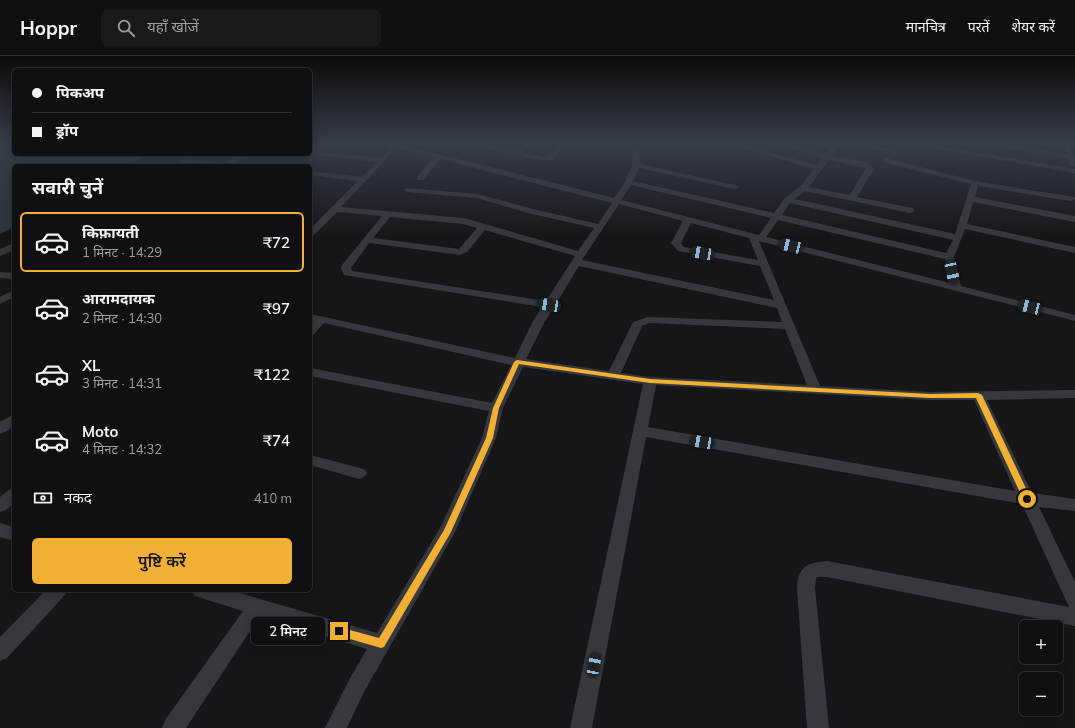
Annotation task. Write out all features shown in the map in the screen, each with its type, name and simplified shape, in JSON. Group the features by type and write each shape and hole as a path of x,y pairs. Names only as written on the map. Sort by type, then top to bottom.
{"street":[{"path":"322,174 364,179"},
{"path":"312,231 336,210 369,174"},
{"path":"420,178 423,174"},
{"path":"509,174 1075,318"},
{"path":"336,728 357,685 447,532 489,438 496,408 517,362 549,305 578,258 629,182 632,174"},
{"path":"678,174 735,187"},
{"path":"757,237 788,200 804,188 814,174"},
{"path":"852,198 867,174"},
{"path":"942,174 975,183 1071,199"},
{"path":"629,182 949,257"},
{"path":"956,288 949,257 958,238 975,183"},
{"path":"804,188 910,210"},
{"path":"407,190 477,196 531,211 600,227"},
{"path":"970,199 1075,219"},
{"path":"788,200 958,238"},
{"path":"336,210 456,220 483,226 578,258 780,305"},
{"path":"388,214 347,265 346,268 348,273 549,305"},
{"path":"688,220 676,243 681,249 764,264"},
{"path":"367,240 456,252 464,250 483,226"},
{"path":"962,226 1075,250"},
{"path":"757,237 764,264 815,389"},
{"path":"0,253 12,247"},
{"path":"0,275 12,276"},
{"path":"0,302 12,294"},
{"path":"312,317 517,362 650,381 930,396 1075,394"},
{"path":"312,330 322,319"},
{"path":"613,376 637,324 641,321 648,320 789,326"},
{"path":"312,372 496,408"},
{"path":"581,728 650,381"},
{"path":"978,395 1075,601"},
{"path":"0,429 12,420"},
{"path":"640,431 1027,499 1075,505"},
{"path":"312,461 359,473"},
{"path":"0,506 12,496"},
{"path":"0,530 12,533"},
{"path":"818,728 806,588 808,576 813,570 827,569 1075,617"},
{"path":"0,651 56,592"},
{"path":"208,592 381,644"},
{"path":"173,728 256,606"}],"shaded area":[{"path":"0,174 12,174 12,228 0,234"}],"route":[{"path":"339,631 381,644 447,532 489,438 496,408 517,362 650,381 930,396 978,395 1027,499"}]}
